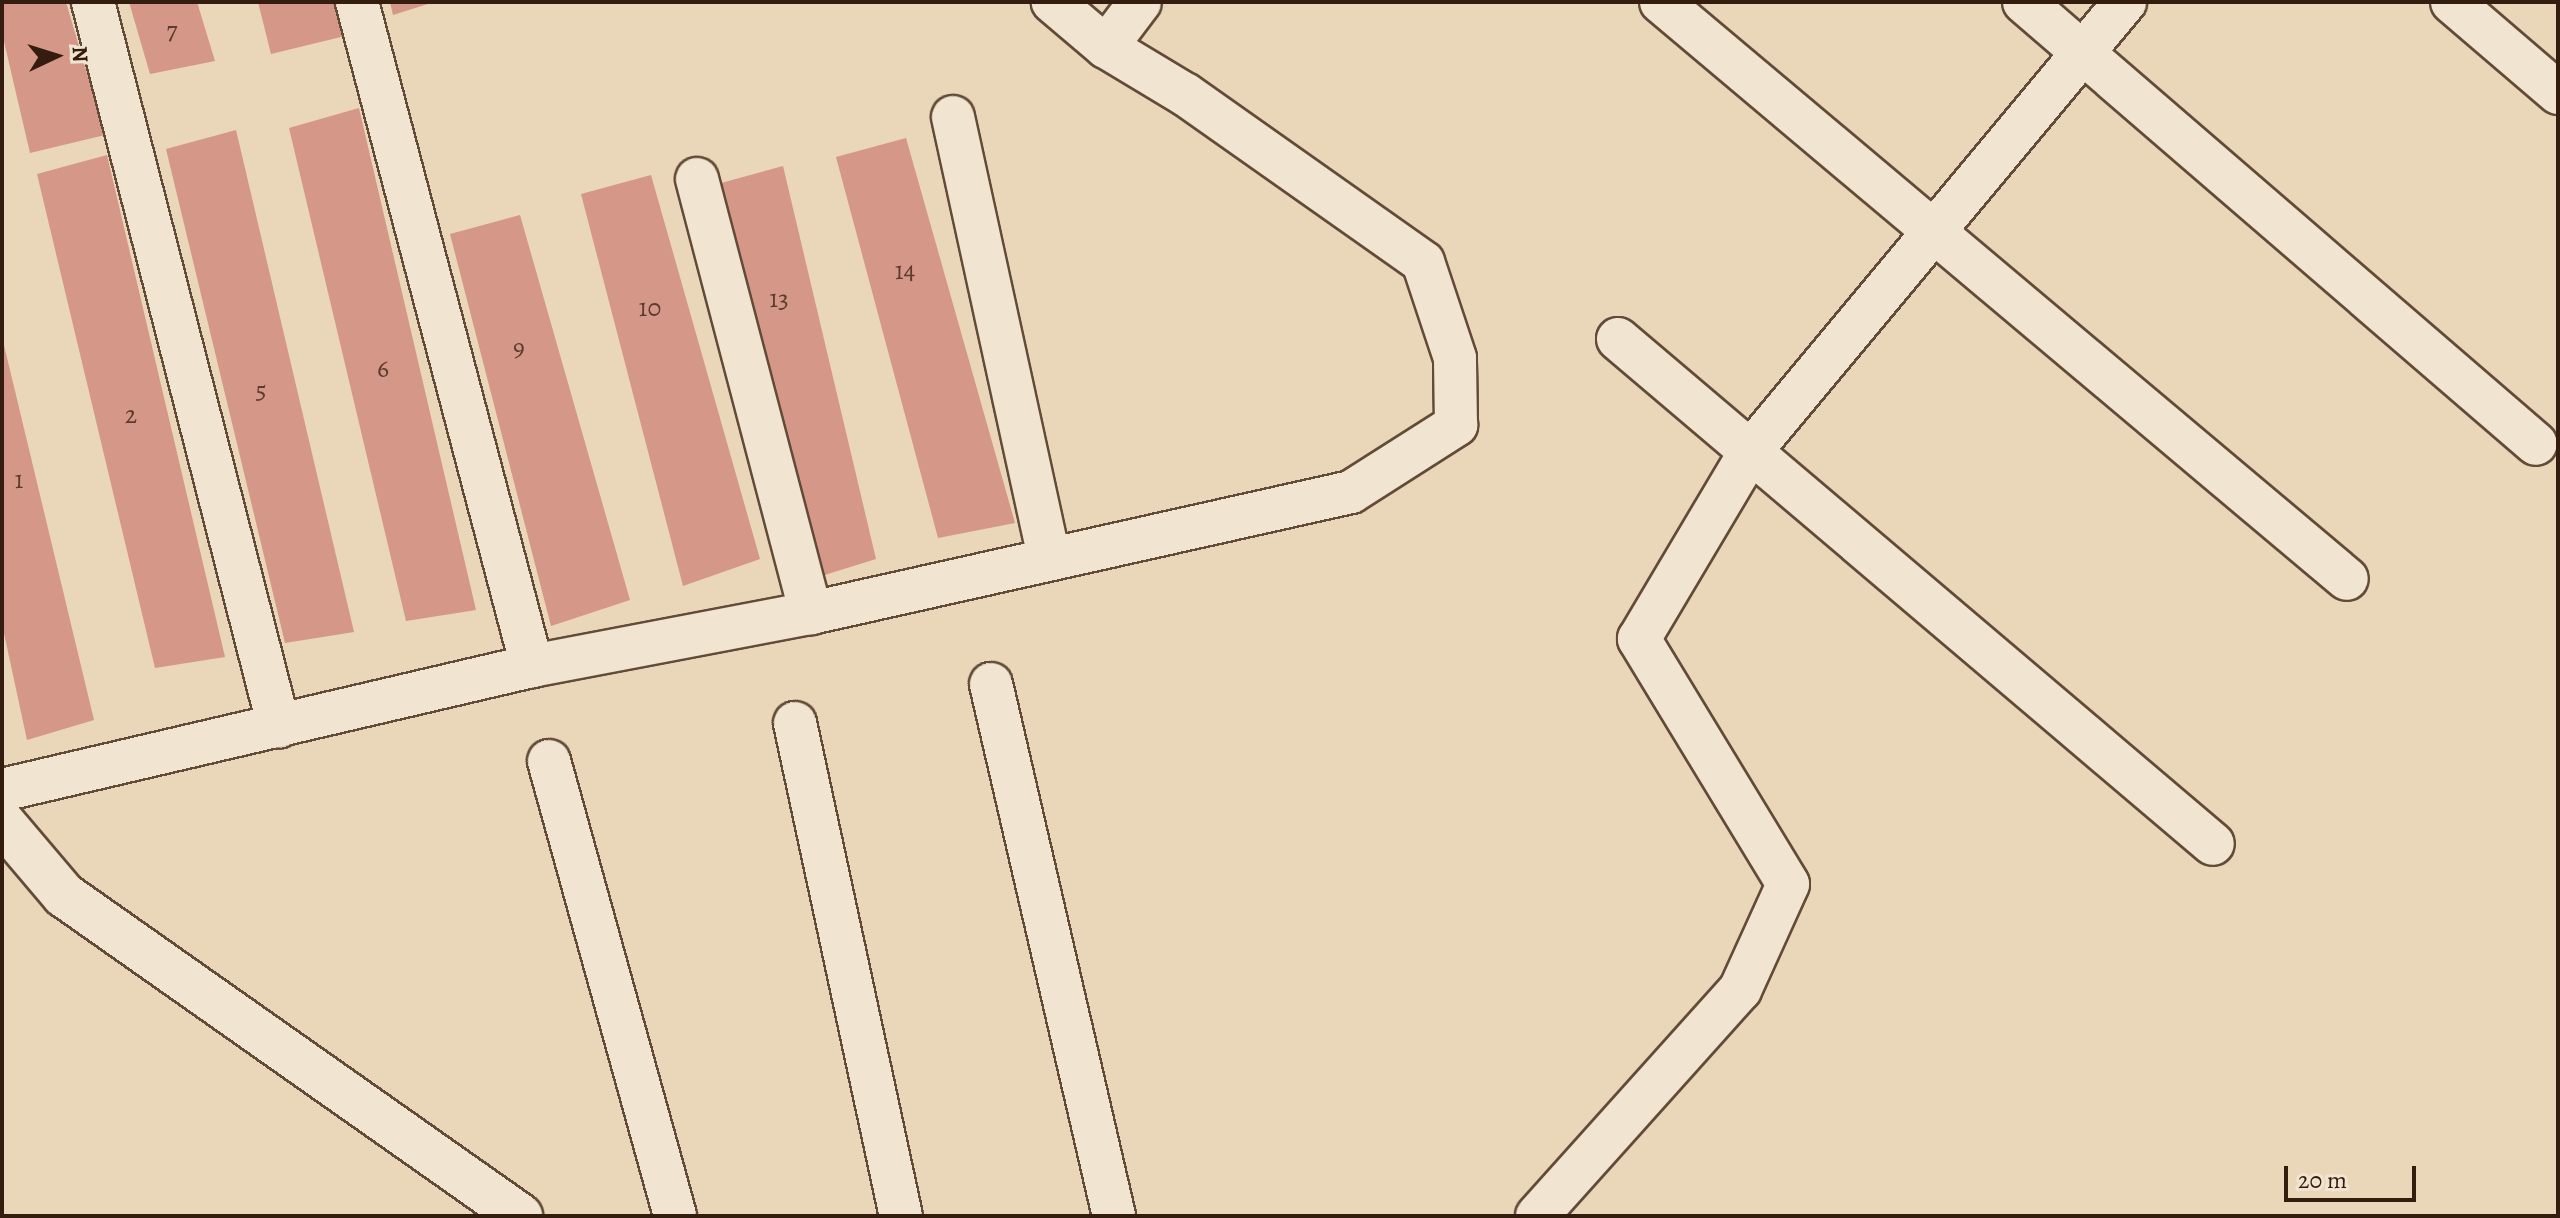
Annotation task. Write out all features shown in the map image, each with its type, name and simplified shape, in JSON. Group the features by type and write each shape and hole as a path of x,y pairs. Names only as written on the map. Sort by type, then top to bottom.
{"street":[{"path":"93,2 279,727"},
{"path":"357,2 532,666"},
{"path":"2,790 532,666 811,613 1351,492 1456,425 1455,358 1423,262 1186,95 1106,47 1053,2"},
{"path":"1106,47 1140,2"},
{"path":"1661,2 2347,579"},
{"path":"2024,2 2536,444"},
{"path":"1537,1216 1740,990 1788,884 1639,639 1750,452 2125,2"},
{"path":"2452,2 2558,93"},
{"path":"953,117 1049,558"},
{"path":"697,179 811,613"},
{"path":"1618,339 2213,844"},
{"path":"991,684 1114,1216"},
{"path":"795,723 901,1216"},
{"path":"549,761 675,1216"},
{"path":"2,822 64,895 520,1216"}],"building":[{"path":"2,2 66,2 105,135 30,153 2,33"},
{"path":"129,2 197,2 215,61 150,74"},
{"path":"258,2 336,2 345,36 271,54"},
{"path":"390,2 431,2 431,3 393,15"},
{"path":"359,108 476,610 406,621 289,128"},
{"path":"236,130 354,632 285,643 166,149"},
{"path":"906,138 1015,523 938,538 836,157"},
{"path":"107,155 225,657 155,668 37,174"},
{"path":"783,166 876,559 815,578 714,185"},
{"path":"651,175 760,559 683,586 581,194"},
{"path":"520,215 630,600 551,626 450,234"},
{"path":"3,341 94,720 27,740 2,624"}]}
